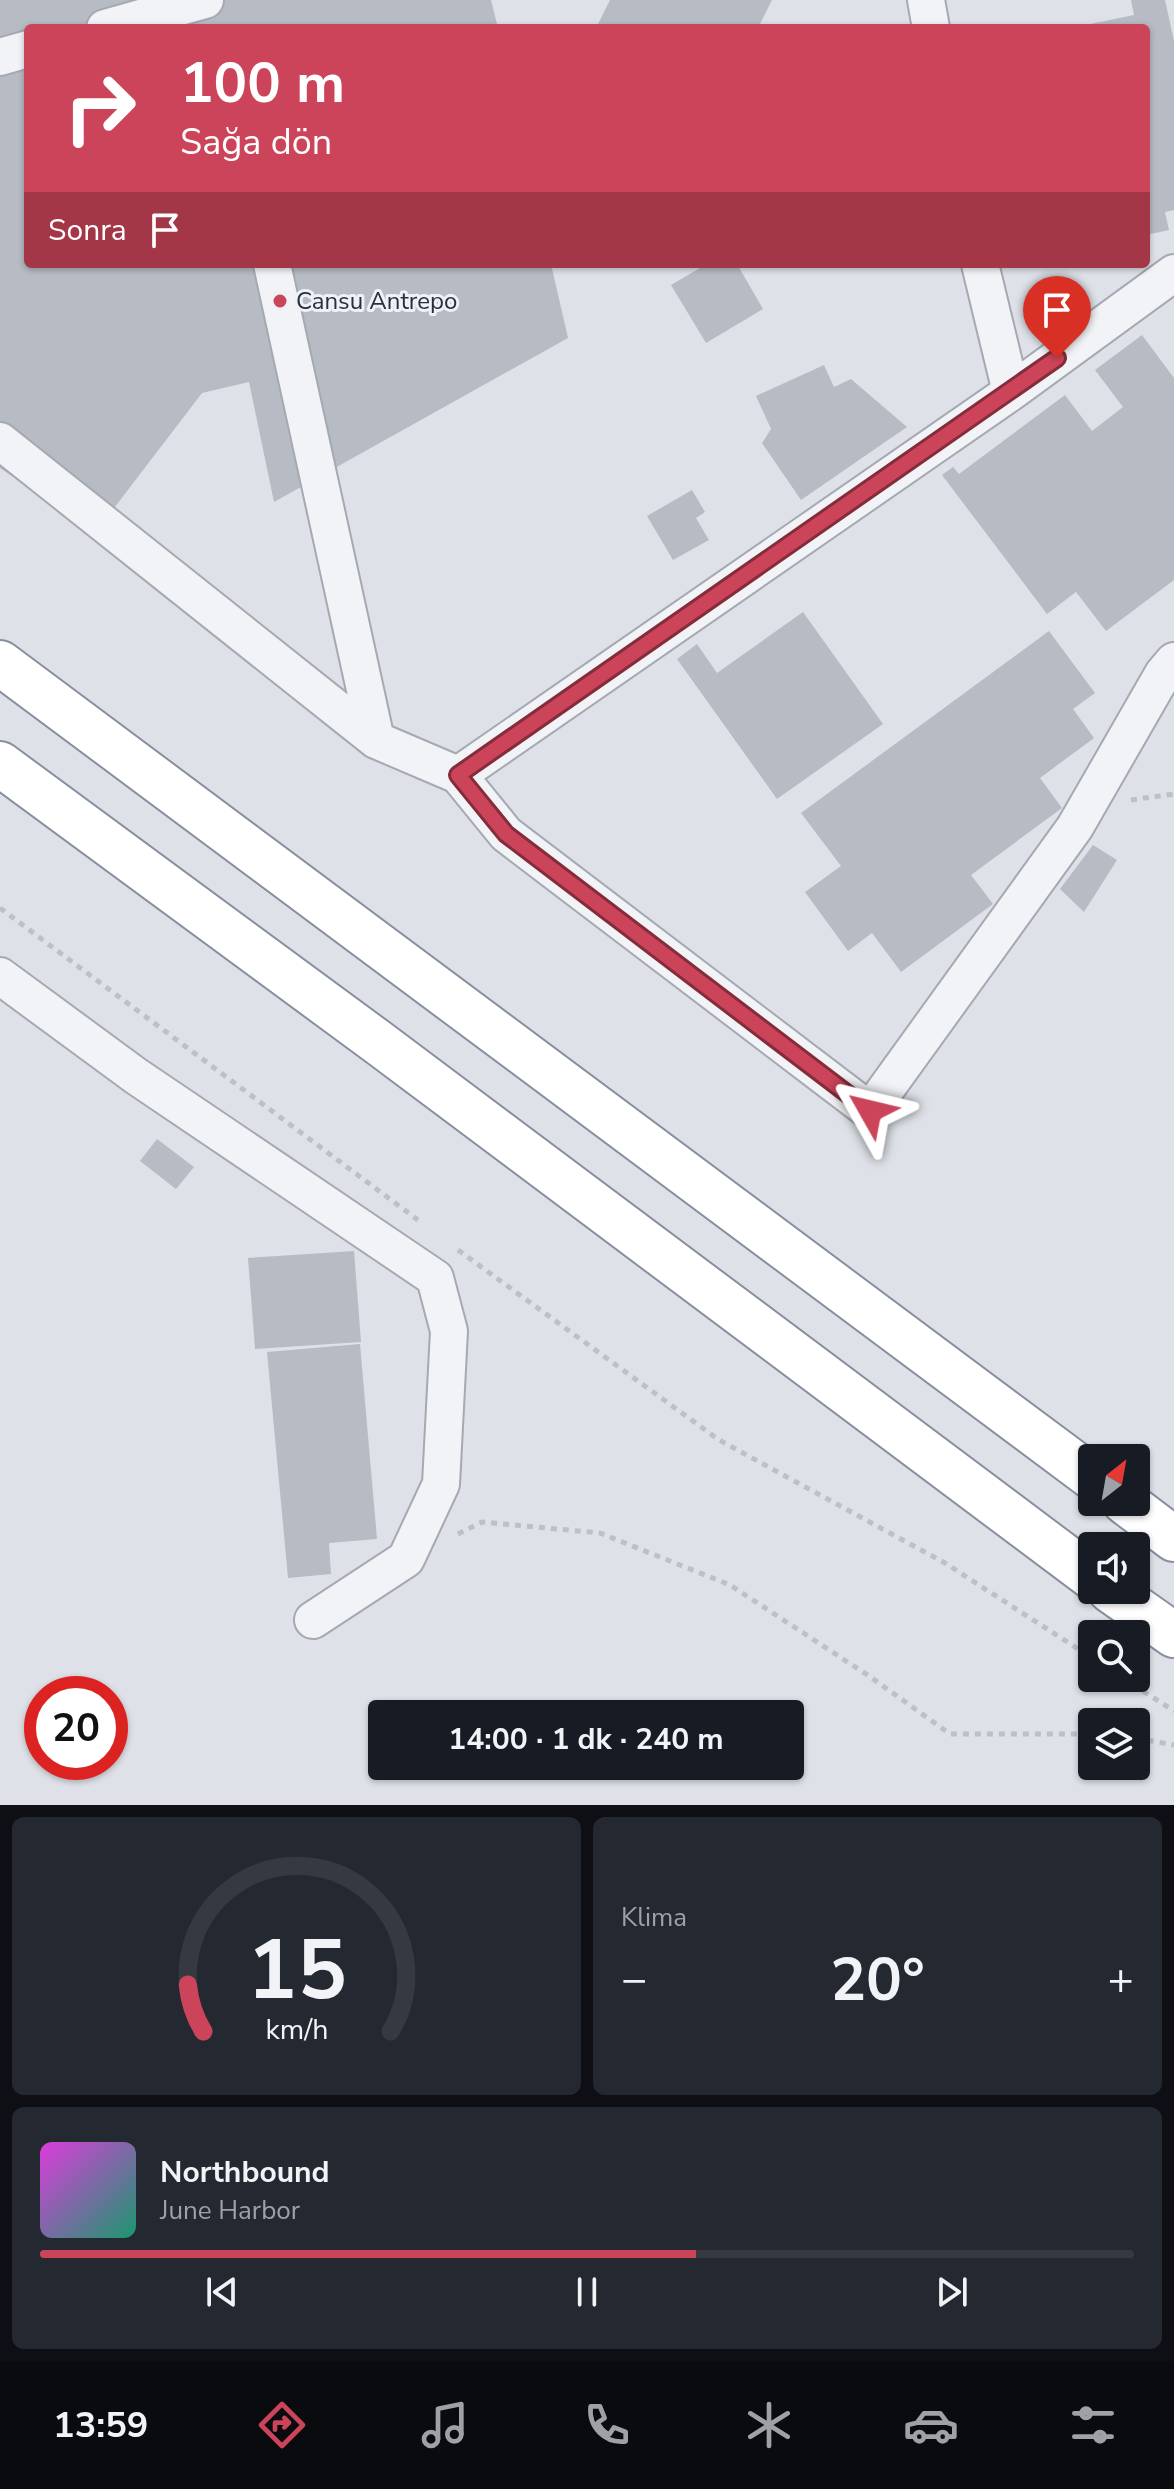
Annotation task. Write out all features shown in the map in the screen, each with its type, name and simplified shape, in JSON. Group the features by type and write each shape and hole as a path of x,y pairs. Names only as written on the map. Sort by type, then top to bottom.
{"highway":[{"path":"0,663 1078,1467"},
{"path":"0,764 1078,1567"},
{"path":"1144,1516 1174,1539"},
{"path":"1130,1604 1174,1635"}],"lane":[{"path":"119,24 205,0"},
{"path":"214,0 220,24"},
{"path":"926,0 930,24"},
{"path":"0,57 24,50"},
{"path":"273,268 376,740"},
{"path":"981,268 1011,392"},
{"path":"458,775 1011,392 1174,273"},
{"path":"0,441 376,740 458,775 506,834 870,1111 1075,827 1163,674 1174,661"},
{"path":"0,976 148,1085 435,1278 449,1331 441,1484 406,1559 313,1620"}],"path":[{"path":"0,908 426,1226"},
{"path":"451,1245 719,1440 945,1563 1078,1649"},
{"path":"406,1559 482,1522 600,1533 730,1585 869,1676 950,1734 1078,1734"},
{"path":"1145,1692 1174,1711"},
{"path":"1150,1741 1174,1745"}],"building":[{"name":"Cansu Antrepo","path":"0,0 491,0 497,24 24,24 24,268 552,268 568,338 274,502 249,382 202,393 95,533 0,468"},
{"path":"610,0 772,0 760,24 598,24"},
{"path":"1131,0 1165,0 1174,41 1174,210 1165,212 1169,230 1150,234 1150,24 1090,24 1134,15"},
{"path":"700,268 739,268 763,309 706,343 671,285"},
{"path":"1142,335 1174,378 1174,580 1106,631 1076,592 1047,614 942,475 953,467 959,474 1065,395 1092,431 1123,407 1095,370"},
{"path":"824,365 834,387 851,379 907,427 801,500 762,443 771,429 756,396"},
{"path":"692,490 705,512 696,518 709,540 673,560 647,516"},
{"path":"803,612 883,724 777,799 677,659 697,644 717,673"},
{"path":"1049,631 1095,693 1073,709 1094,738 1040,778 1062,808 971,875 993,904 901,972 872,933 848,951 805,892 841,866 801,813"},
{"path":"1093,845 1117,860 1084,912 1060,889"},
{"path":"157,1139 194,1167 176,1189 140,1161"},
{"path":"354,1251 361,1342 255,1349 248,1258"},
{"path":"360,1344 377,1539 329,1543 331,1574 288,1578 267,1352"}],"place":[{"name":"Cansu Antrepo","path":"280,301"}],"route":[{"path":"870,1111 506,834 458,775 1057,358"}]}
